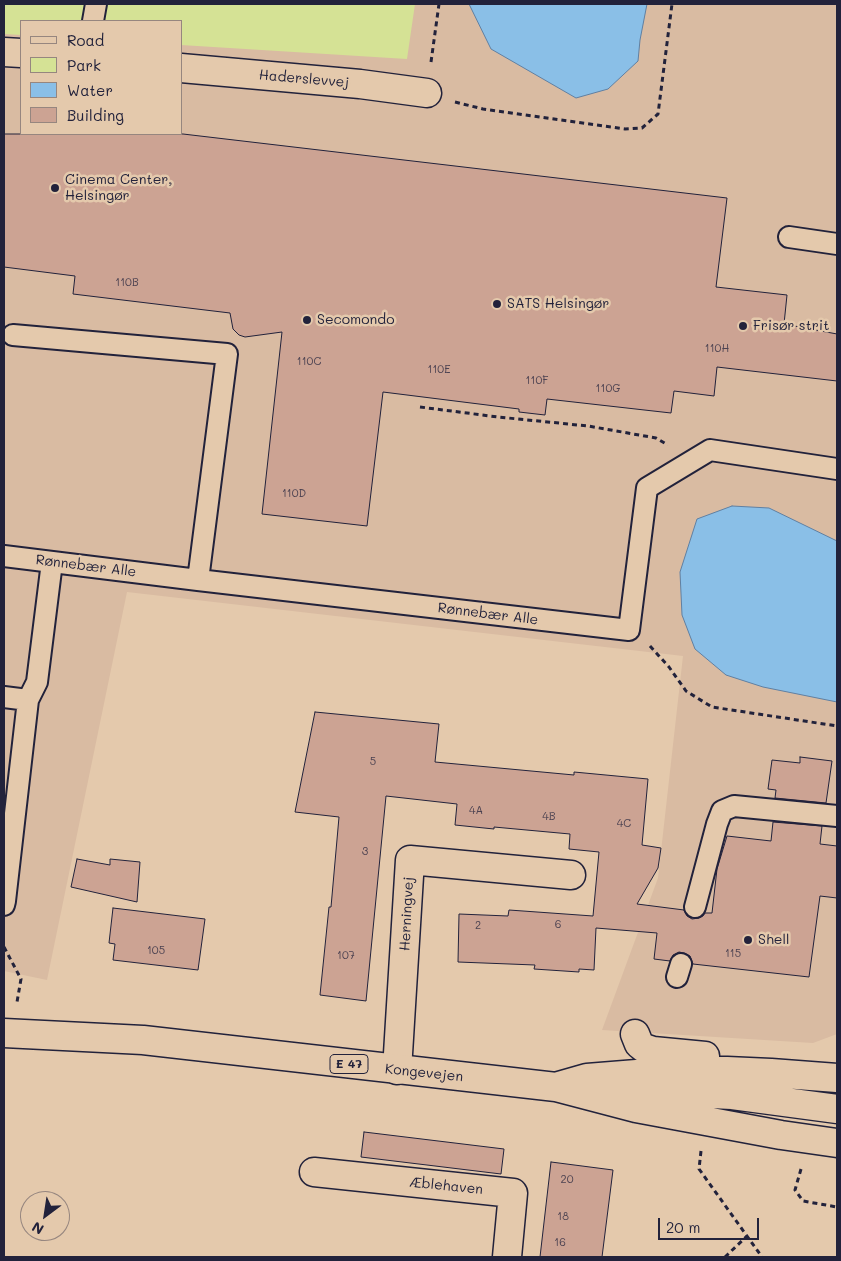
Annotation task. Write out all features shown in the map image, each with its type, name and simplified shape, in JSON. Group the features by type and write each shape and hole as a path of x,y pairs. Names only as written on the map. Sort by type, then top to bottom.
{"main road":[{"path":"4,52 20,53"},
{"name":"Haderslevvej","path":"182,68 360,84 426,93"},
{"name":"Herningvej","path":"398,1070 410,860 571,875"},
{"name":"Kongevejen","path":"7,1020 143,1040 556,1088 636,1108 837,1143"},
{"path":"587,1078 616,1060 624,1052 635,1034 639,1044 644,1048 654,1051 776,1061 831,1077"},
{"name":"Kongevejen","path":"556,1088 587,1078 674,1071 728,1071 831,1077"},
{"path":"556,1088 732,1095 837,1109"},
{"name":"Æblehaven","path":"314,1172 513,1193 507,1257"}],"lane":[{"path":"93,20 96,4"},
{"path":"790,237 837,244"},
{"path":"13,334 227,354 198,580"},
{"name":"Rønnebær Alle","path":"4,556 629,630 647,488 710,450 837,469"},
{"path":"4,905 28,700 37,682 52,562"},
{"path":"4,697 28,700"},
{"path":"696,907 722,811 734,806 837,816"}],"path":[{"path":"433,46 439,4"},
{"path":"426,93 482,109 625,129 642,128 658,114 672,4"},
{"path":"420,407 588,426 656,438 694,460"},
{"path":"648,644 669,667 686,691 712,707 837,726"},
{"path":"4,947 21,979 7,1020"},
{"path":"705,1121 699,1169 762,1257"},
{"path":"808,1139 796,1190 803,1201 837,1207"},
{"path":"725,1257 747,1236"}],"shaded area":[{"path":"4,4 837,4 837,1034 813,1043 602,1030 658,878 683,656 127,592 47,980 4,971"}],"green space":[{"path":"4,4 415,4 407,59 182,45 182,20 20,20 20,35 4,34"}],"water":[{"path":"469,4 647,4 638,61 608,89 576,98 491,49"},
{"path":"732,506 769,508 837,541 837,702 763,687 726,675 695,649 682,615 680,572 697,519"}],"building":[{"path":"4,134 183,134 727,198 716,287 787,295 784,324 837,334 837,381 717,367 714,396 674,391 671,413 547,399 545,415 519,412 519,409 383,392 367,526 262,514 282,332 245,337 239,335 233,329 230,313 73,294 75,276 4,267"},
{"path":"315,712 439,724 435,762 574,775 574,772 648,779 642,845 661,848 658,868 637,904 684,910 687,916 692,919 699,918 705,913 712,913 717,869 727,836 771,841 773,822 822,826 820,844 837,846 837,898 820,896 809,977 693,964 690,956 679,952 673,955 670,961 654,959 657,933 596,928 594,970 579,969 579,972 534,969 535,965 458,962 459,914 508,916 509,910 593,916 599,852 569,849 570,834 455,825 457,804 386,796 366,1001 320,995 329,907 331,907 339,817 295,812"},
{"path":"800,757 832,761 826,803 775,798 776,790 768,789 772,760 800,763"},
{"path":"77,859 110,865 110,859 140,862 137,902 71,887"},
{"path":"113,908 205,919 198,970 113,960 115,944 109,943"},
{"path":"364,1132 504,1149 501,1174 361,1157"},
{"path":"551,1162 613,1170 602,1257 540,1257"}],"place":[{"name":"Cinema Center, Helsingør","path":"55,188"},
{"name":"SATS Helsingør","path":"497,304"},
{"name":"Secomondo","path":"307,320"},
{"name":"Frisør strit","path":"743,326"},
{"name":"Shell","path":"748,940"}]}
